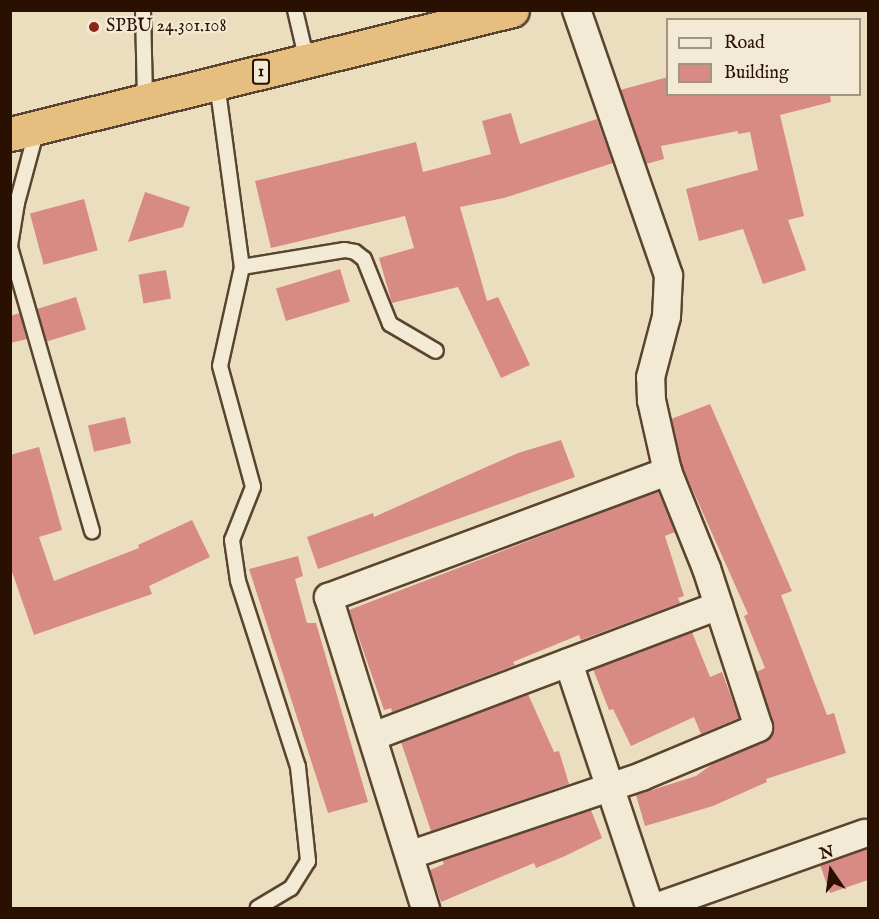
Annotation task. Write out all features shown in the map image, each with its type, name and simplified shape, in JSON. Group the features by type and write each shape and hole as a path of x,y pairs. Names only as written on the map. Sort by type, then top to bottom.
{"highway":[{"name":"1","path":"24,130 512,10"}],"street":[{"path":"411,854 611,786 758,727 718,605 668,471 650,377 666,316 668,275 576,10"},
{"path":"425,909 411,854 328,597 668,471"},
{"path":"372,736 718,605"},
{"path":"568,662 651,909 864,832"}],"lane":[{"path":"143,10 145,100"},
{"path":"295,10 307,61"},
{"path":"217,83 242,267 220,366 253,487 232,540 238,581 298,767 308,861 291,888 258,909"},
{"path":"24,130 10,247 92,531"},
{"path":"242,267 345,250 355,252 364,259 390,324 436,351"}],"building":[{"path":"666,78 666,96 830,96 831,102 780,115 804,216 788,220 806,270 763,284 743,229 699,241 686,189 758,170 750,132 738,134 738,131 661,146 664,159 646,164 620,90"},
{"path":"511,113 520,144 597,119 613,163 504,198 460,207 487,301 498,297 530,365 501,378 458,287 392,303 379,258 414,248 405,216 271,248 255,181 416,142 423,172 491,154 482,121"},
{"path":"145,192 190,207 183,227 128,242"},
{"path":"84,199 98,250 44,265 30,213"},
{"path":"340,269 350,302 286,321 276,289"},
{"path":"166,270 171,299 143,303 138,275"},
{"path":"76,297 86,330 47,342 37,309"},
{"path":"20,313 27,339 10,343 10,316"},
{"path":"710,404 792,591 781,595 827,715 834,713 846,753 766,779 767,782 713,806 645,826 636,795 696,776 714,763 765,741 774,729 756,672 765,668 744,616 748,614 682,466 671,419"},
{"path":"125,417 131,443 94,452 88,426"},
{"path":"561,440 575,477 318,569 307,537 373,513 374,517 518,453"},
{"path":"39,447 62,530 39,537 54,581 139,548 138,545 192,520 210,557 149,586 152,594 34,635 10,566 10,455"},
{"path":"658,491 675,532 665,536 684,596 678,598 680,603 581,640 579,635 513,662 515,665 392,712 391,708 384,710 349,610"},
{"path":"298,556 303,576 295,579 307,623 316,623 368,802 328,813 249,569"},
{"path":"692,632 710,677 722,672 739,718 701,734 694,717 631,746 613,709 609,710 593,669"},
{"path":"528,694 554,752 559,751 569,784 431,831 401,742"},
{"path":"591,810 602,838 536,868 534,863 441,902 430,870 444,864 442,860"},
{"path":"868,848 868,880 830,893 820,865"}],"place":[{"name":"SPBU 24.301.108","path":"94,27"}]}
